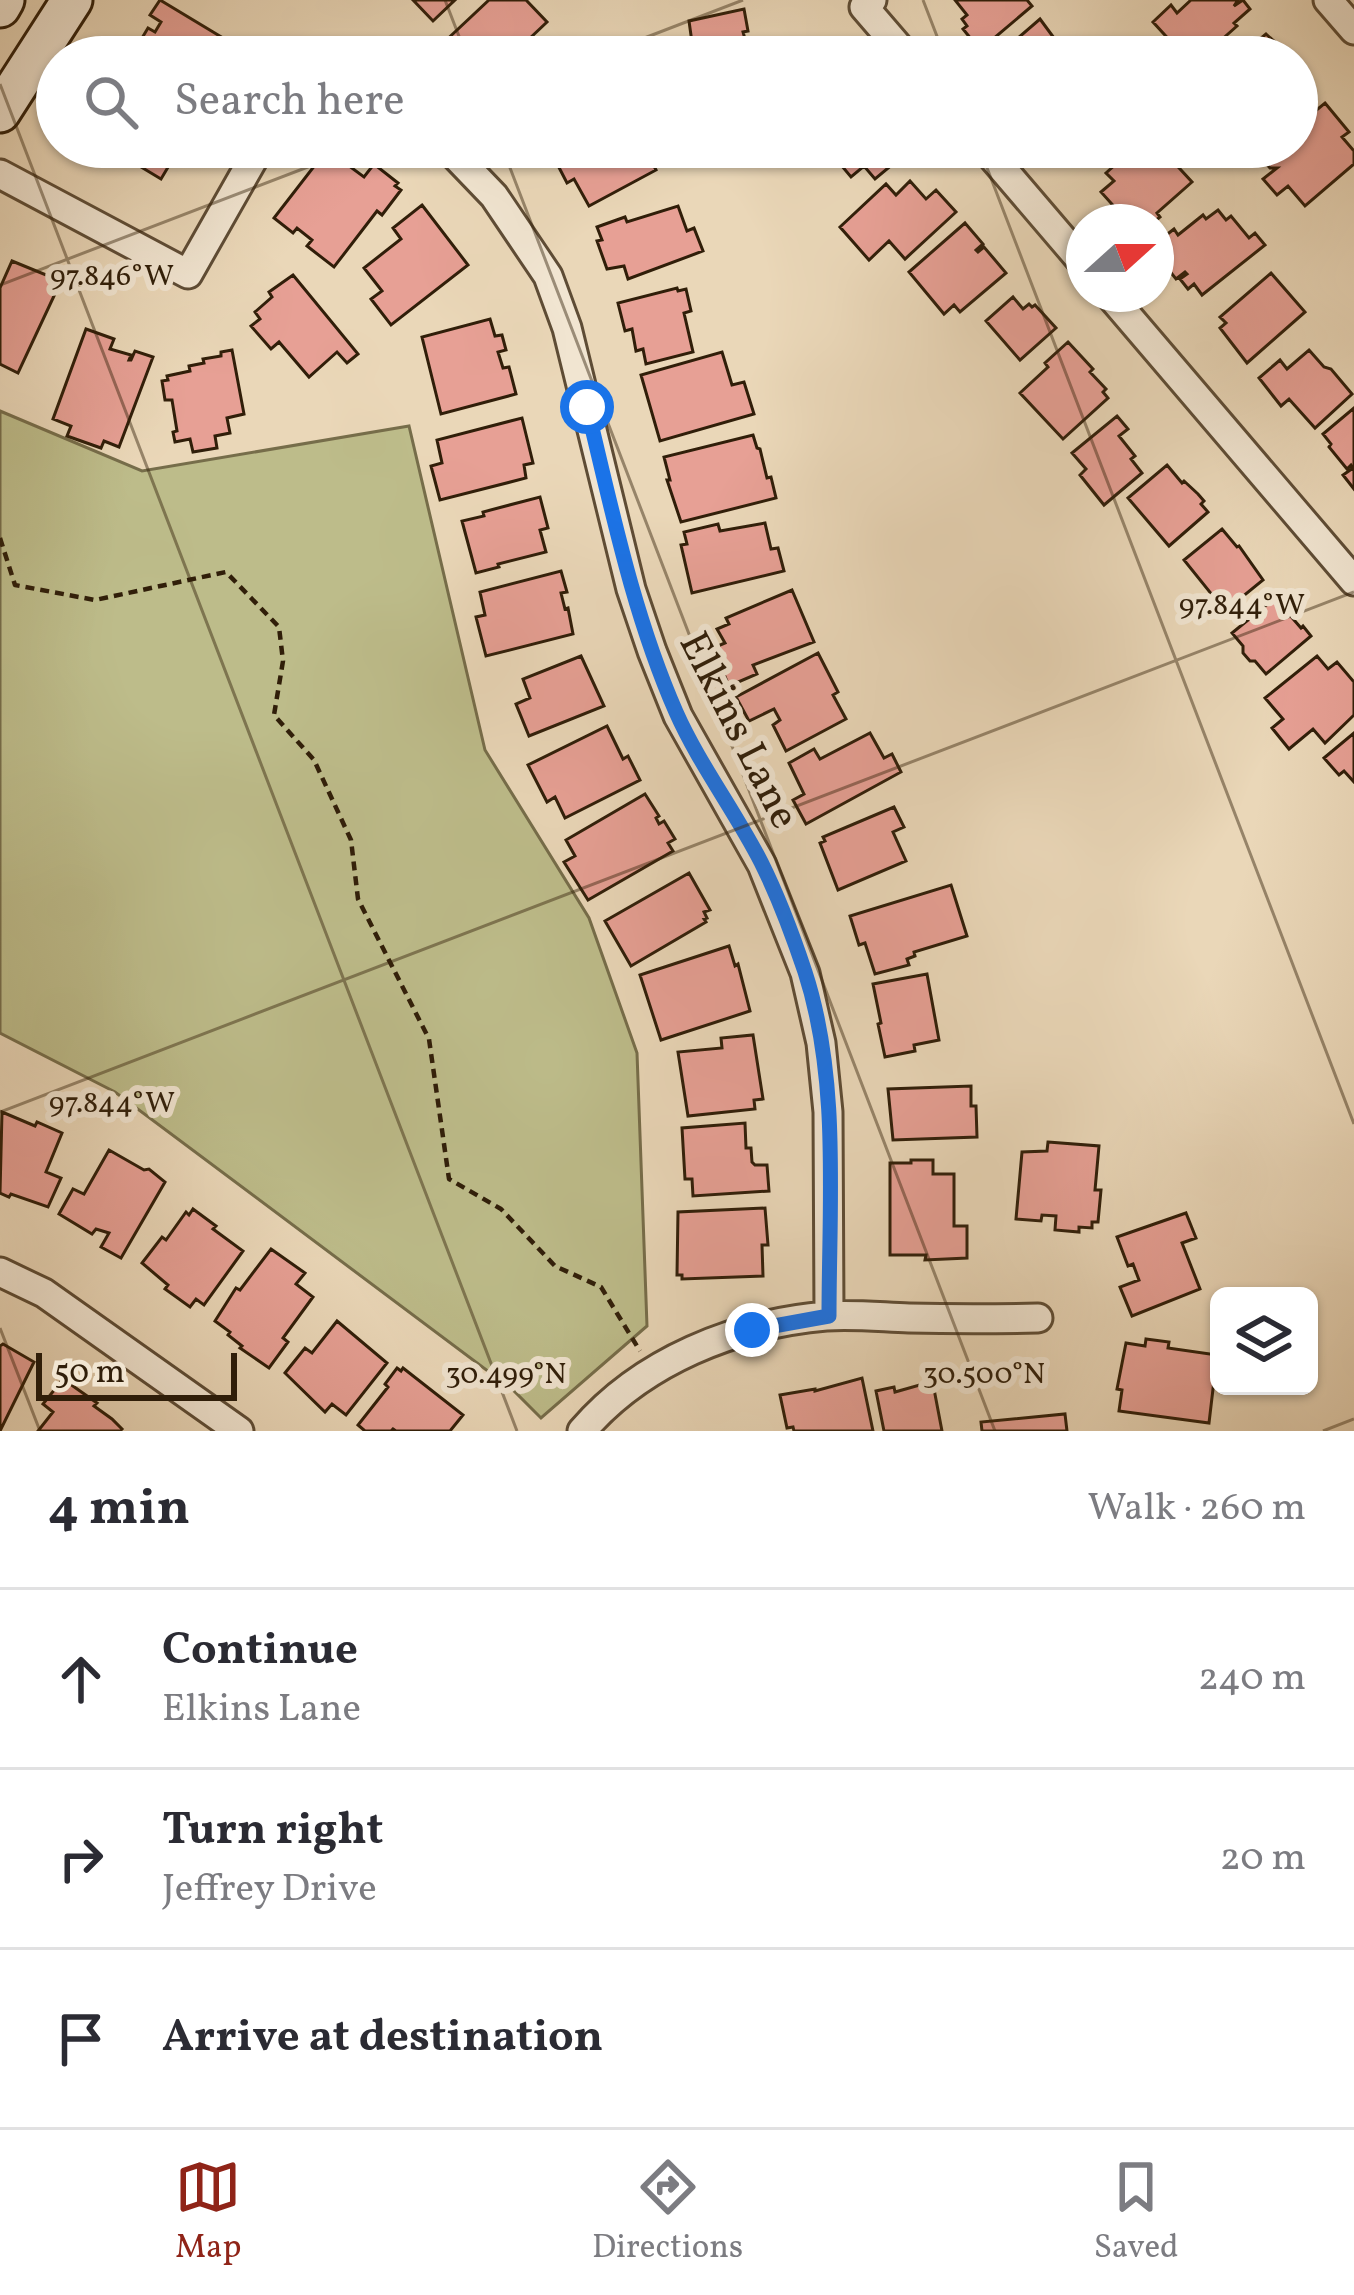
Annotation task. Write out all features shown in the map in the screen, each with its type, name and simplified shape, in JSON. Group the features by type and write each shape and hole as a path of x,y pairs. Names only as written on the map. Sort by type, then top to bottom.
{"main road":[{"path":"49,36 72,0"},
{"path":"0,112 36,56"}],"street":[{"path":"872,0 864,7 889,36"},
{"path":"0,174 188,274 248,168"},
{"name":"Elkins Lane","path":"467,168 494,196 548,277 567,328 631,589 652,651 678,716 762,865 806,973 821,1043 828,1112 829,1316"},
{"path":"1002,168 1066,243"},
{"path":"1124,312 1354,580"},
{"path":"0,1272 44,1293 239,1431"},
{"path":"582,1431 601,1409 650,1370 752,1330 829,1316 1037,1318"}],"path":[{"path":"0,538 15,585 95,600 226,572 279,627 284,661 274,715 314,760 351,840 358,899 428,1039 449,1179 501,1209 554,1266 601,1287 638,1348"}],"shaded area":[{"path":"0,411 142,471 409,426 485,750 589,918 637,1053 647,1326 541,1418 512,1389 115,1092 0,1033"}],"building":[{"path":"160,0 220,36 143,36 148,28 155,32 161,22 150,15"},
{"path":"413,0 455,0 433,21"},
{"path":"489,0 526,0 547,22 532,36 451,36"},
{"path":"955,0 1027,0 1032,6 997,36 969,36 962,19 967,15"},
{"path":"1191,0 1238,0 1234,6 1243,0 1250,9 1226,36 1166,36 1153,22 1171,5 1177,13"},
{"path":"744,9 748,31 744,36 691,36 689,21"},
{"path":"1040,19 1053,36 1020,36"},
{"path":"1325,103 1349,132 1342,137 1354,151 1354,164 1305,206 1288,186 1277,195 1263,179 1277,168 1318,168 1318,109"},
{"path":"143,168 168,168 161,179"},
{"path":"313,168 352,168 364,177 371,168 379,168 401,190 382,215 377,211 334,267 307,246 312,240 274,218"},
{"path":"559,168 656,170 589,206 574,179 567,183"},
{"path":"866,168 888,168 875,179"},
{"path":"1112,168 1179,168 1192,182 1167,204 1112,204 1101,192 1114,181 1106,173"},
{"path":"910,181 926,199 936,190 956,212 905,259 889,241 869,260 840,227 886,184 896,195"},
{"path":"422,205 468,265 391,325 371,299 382,291 364,268 401,239 393,228"},
{"path":"678,206 687,231 694,228 703,251 628,279 624,266 607,269 597,227"},
{"path":"1218,210 1226,220 1231,216 1249,238 1255,233 1265,245 1202,295 1194,284 1188,289 1180,279 1185,272 1174,276 1174,229 1178,235 1203,215 1206,219"},
{"path":"965,223 983,244 976,250 984,247 1006,273 960,312 954,305 944,314 909,272"},
{"path":"12,261 61,281 18,373 0,364 0,288"},
{"path":"1271,273 1305,312 1247,363 1220,328 1226,323 1220,317"},
{"path":"293,275 358,354 347,363 337,352 309,377 279,342 271,349 251,326 260,319 255,312 272,297 269,292"},
{"path":"686,289 691,311 684,313 693,352 646,364 643,349 636,351 632,329 625,331 618,303"},
{"path":"1013,297 1023,309 1035,305 1056,328 1020,360 986,321"},
{"path":"490,319 495,336 502,335 506,350 498,352 503,368 509,367 516,394 441,414 422,337"},
{"path":"86,329 114,339 110,349 131,355 129,360 135,351 153,357 119,447 104,441 101,448 67,436 71,426 53,419"},
{"path":"1068,342 1093,369 1090,372 1108,398 1063,439 1020,393"},
{"path":"232,350 244,414 227,418 230,433 215,436 217,448 193,452 190,439 175,442 172,400 165,400 162,381"},
{"path":"1309,350 1352,394 1315,428 1289,399 1281,406 1259,378 1280,360 1287,369"},
{"path":"722,352 732,385 744,382 754,414 660,441 641,375"},
{"path":"1354,408 1354,489 1343,475 1353,468 1347,469 1323,434"},
{"path":"1117,416 1128,429 1119,436 1142,473 1104,505 1080,475 1086,469 1072,453"},
{"path":"522,418 533,463 524,465 526,478 440,500 431,466 442,463 437,440"},
{"path":"753,435 776,498 681,522 664,457"},
{"path":"1167,465 1198,494 1208,512 1169,546 1128,498"},
{"path":"540,497 548,528 540,530 546,552 476,573 462,521"},
{"path":"765,523 771,549 778,548 784,571 692,593 681,545 687,544 684,532 718,524 720,531"},
{"path":"1222,529 1263,580 1225,611 1184,560"},
{"path":"561,571 567,592 561,593 573,634 486,656 476,617 485,615 480,592"},
{"path":"792,590 814,642 753,665 757,674 729,686 713,648 725,643 717,629 729,624 726,618"},
{"path":"1275,598 1311,636 1266,674 1243,653 1232,633"},
{"path":"818,653 846,719 786,751 773,725 780,720 774,709 749,721 736,697"},
{"path":"581,656 604,706 529,736 516,704 530,698 523,679"},
{"path":"1317,656 1328,669 1337,662 1354,682 1354,715 1325,743 1313,729 1289,749 1272,728 1283,719 1265,698"},
{"path":"607,726 640,780 565,818 555,797 547,802 528,765"},
{"path":"870,733 884,758 892,754 901,772 806,824 793,800 804,794 789,763 814,749 820,759"},
{"path":"1354,733 1354,782 1344,771 1339,775 1324,758"},
{"path":"645,794 659,824 664,821 675,839 668,843 673,851 588,900 564,862 575,856 566,840"},
{"path":"894,807 904,827 893,832 906,861 838,890 820,843 823,837"},
{"path":"689,873 710,910 704,912 706,922 631,966 605,921"},
{"path":"951,885 967,936 914,952 907,959 909,965 875,974 850,916"},
{"path":"729,946 750,1011 661,1040 640,975"},
{"path":"927,974 939,1040 885,1057 873,984"},
{"path":"753,1035 763,1099 754,1100 755,1109 688,1116 678,1052 722,1048 721,1038"},
{"path":"971,1086 977,1137 893,1140 888,1089"},
{"path":"2,1112 62,1133 46,1172 61,1178 48,1207 0,1193"},
{"path":"745,1123 746,1148 751,1148 755,1165 767,1165 769,1191 693,1196 692,1179 685,1179 682,1128"},
{"path":"1048,1142 1099,1146 1095,1190 1101,1190 1098,1222 1092,1222 1092,1228 1055,1230 1056,1216 1042,1215 1041,1221 1016,1219 1022,1152 1047,1151"},
{"path":"109,1150 165,1182 121,1258 101,1247 109,1233 96,1229 92,1234 59,1214 73,1189 84,1194"},
{"path":"933,1160 933,1174 954,1174 954,1226 967,1226 967,1258 925,1260 926,1255 890,1255 890,1163"},
{"path":"765,1208 768,1245 762,1245 763,1276 682,1279 677,1275 678,1212"},
{"path":"193,1209 243,1251 204,1305 196,1299 190,1307 165,1289 168,1285 142,1263"},
{"path":"1186,1213 1196,1238 1182,1243 1200,1289 1132,1316 1120,1287 1139,1280 1117,1237"},
{"path":"271,1249 305,1273 296,1284 313,1297 283,1338 288,1342 269,1368 240,1348 215,1321 236,1288 240,1290"},
{"path":"337,1321 387,1363 346,1415 332,1404 325,1412 285,1373 305,1348 312,1353"},
{"path":"1146,1339 1169,1342 1168,1348 1210,1354 1209,1423 1119,1411 1122,1390 1117,1389 1126,1343 1145,1346"},
{"path":"0,1346 34,1362 0,1431"},
{"path":"397,1368 463,1415 450,1431 365,1431 358,1425"},
{"path":"862,1378 873,1431 787,1428 780,1395"},
{"path":"63,1379 97,1403 94,1406 122,1429 38,1431 53,1412 43,1404"},
{"path":"930,1382 942,1431 884,1431 876,1391 894,1387 895,1392"},
{"path":"1065,1414 1067,1431 982,1431 981,1422"}],"route":[{"path":"587,407 631,589 652,651 678,716 762,865 806,973 821,1043 828,1112 829,1316 752,1330"}]}
